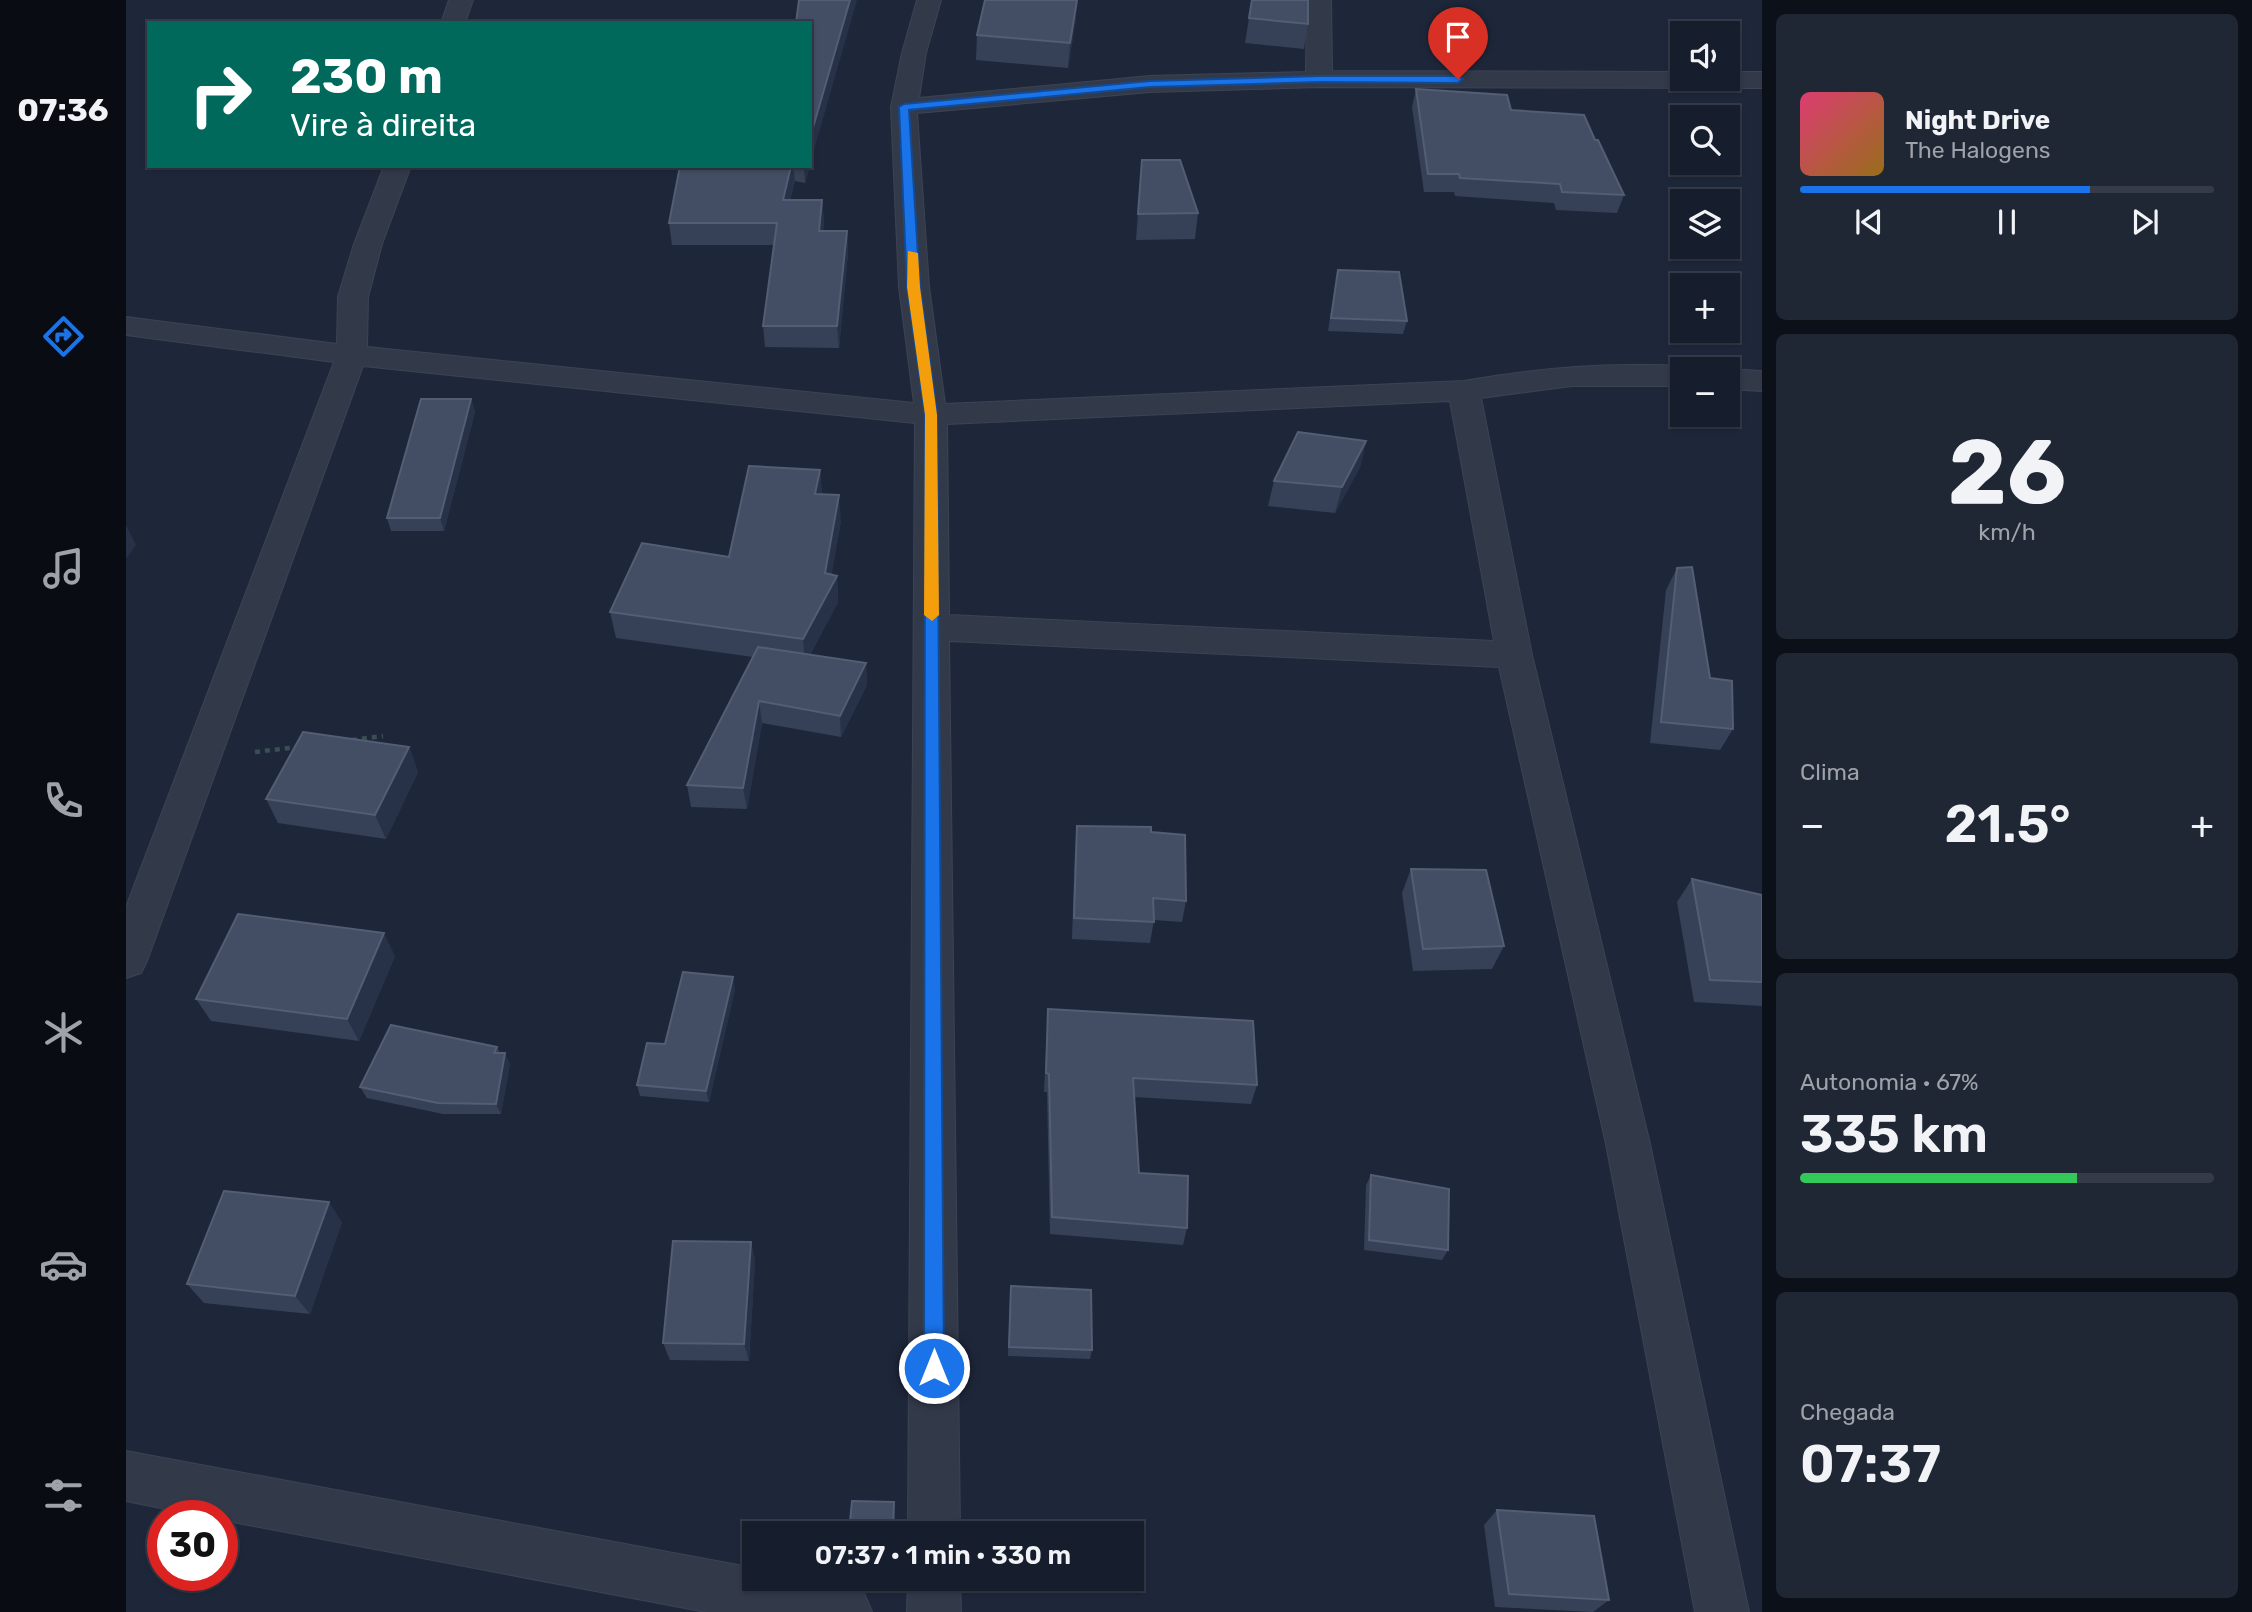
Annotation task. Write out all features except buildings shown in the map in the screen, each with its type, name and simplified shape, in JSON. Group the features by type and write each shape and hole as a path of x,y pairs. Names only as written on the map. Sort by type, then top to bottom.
{"street":[{"path":"454,21 461,0"},
{"path":"929,0 914,52 904,107 914,287 931,415 934,1521"},
{"path":"1319,0 1319,79"},
{"path":"904,107 1150,84 1319,79 1762,80"},
{"path":"126,961 142,881 202,758 352,355 353,297 368,244 397,168"},
{"path":"126,326 352,355 931,415 1464,391 1532,378 1592,373 1670,376"},
{"path":"1740,380 1762,381"},
{"path":"1464,391 1514,655 1629,1143 1722,1612"},
{"path":"932,627 1514,655"},
{"path":"126,1476 845,1612"},
{"path":"934,1591 934,1612"}],"path":[{"path":"345,741 383,736"},
{"path":"202,758 306,746"}],"slow traffic":[{"path":"912,253 931,415 932,615"}],"route":[{"path":"934,1368 931,415 914,287 904,107 1150,84 1319,79 1458,79"}]}
